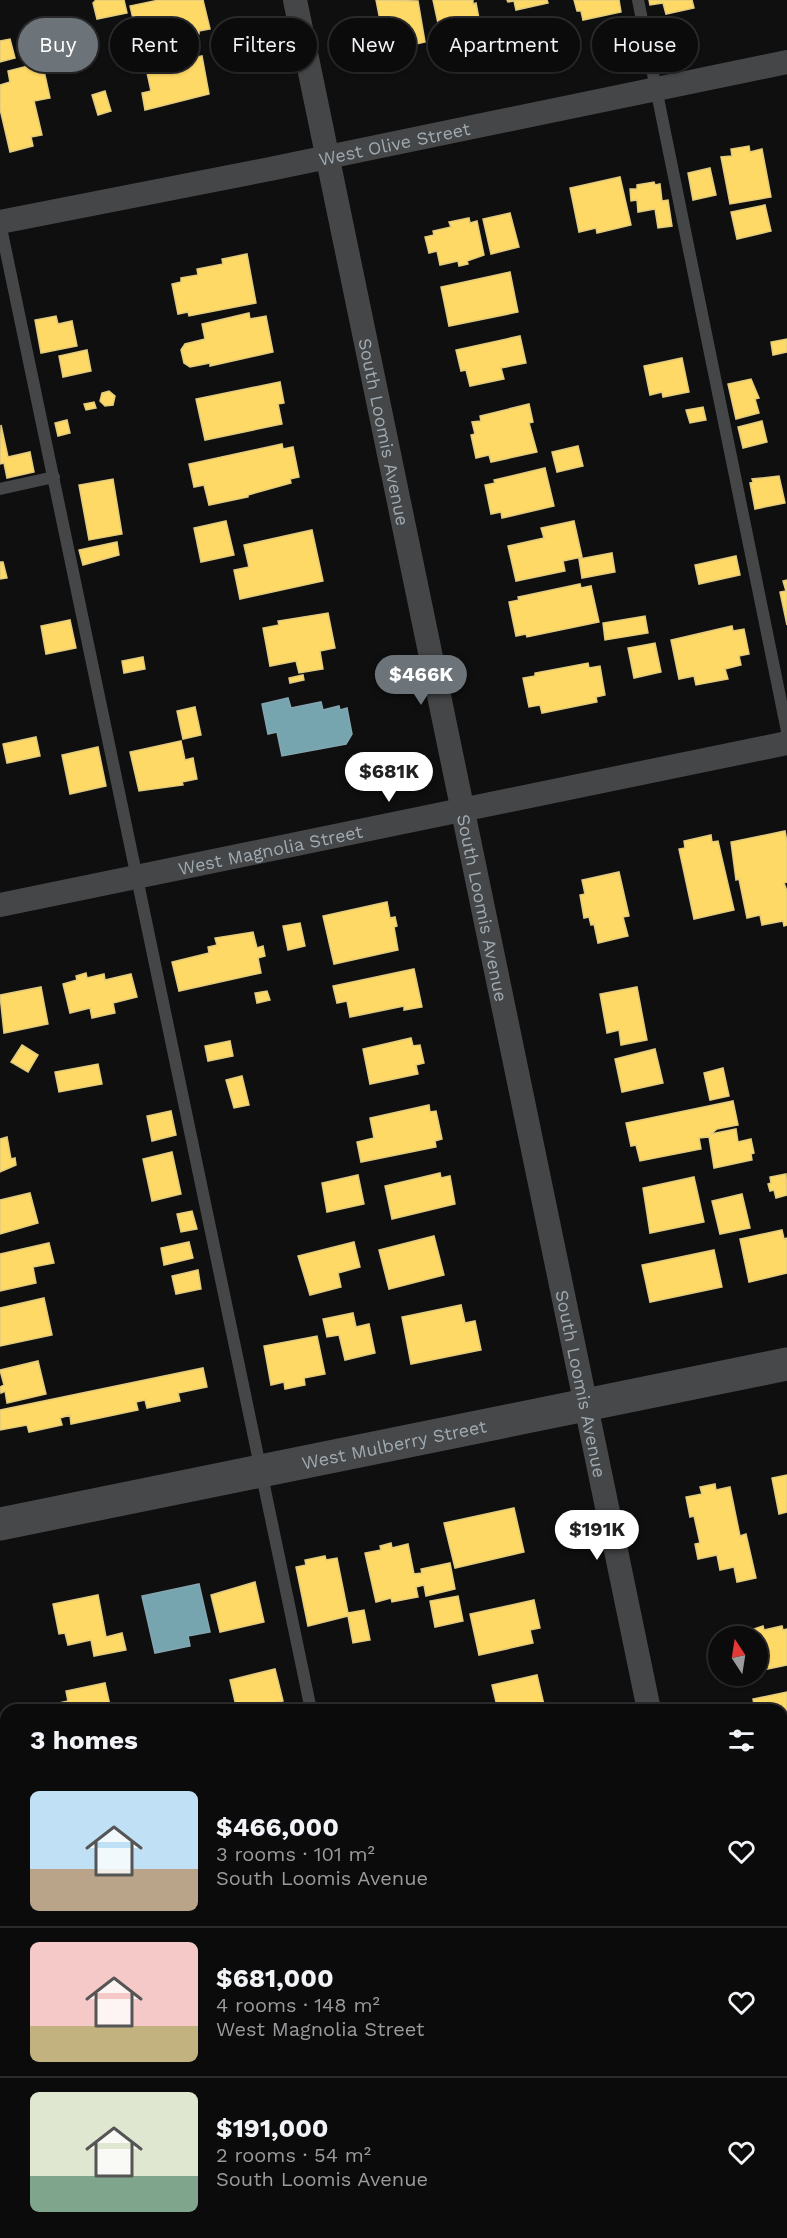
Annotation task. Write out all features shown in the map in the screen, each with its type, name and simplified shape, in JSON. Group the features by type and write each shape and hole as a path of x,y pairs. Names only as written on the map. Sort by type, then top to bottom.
{"main road":[{"name":"West Mulberry Street","path":"0,1524 787,1364"}],"street":[{"name":"South Loomis Avenue","path":"295,0 648,1704"},
{"name":"West Olive Street","path":"0,223 328,158 787,62"},
{"name":"West Magnolia Street","path":"0,905 787,743"}],"lane":[{"path":"638,0 787,731"},
{"path":"0,223 310,1704"},
{"path":"0,489 54,477"}],"building: Homes":[{"path":"96,0 124,0 127,13 98,19 93,3"},
{"path":"159,0 203,0 210,29 199,31 199,18 133,18 130,6"},
{"path":"376,0 418,1 425,42 416,44 416,18 380,18"},
{"path":"433,0 473,0 473,4 476,3 479,18 437,18"},
{"path":"507,0 547,0 548,3 516,10 514,1 508,2"},
{"path":"574,0 619,0 621,12 583,20 581,11 577,11"},
{"path":"649,0 692,0 694,8 666,14 663,3 650,5"},
{"path":"10,39 15,58 0,62 0,41"},
{"path":"202,56 209,94 145,110 142,93 151,91 147,72 199,72 199,57"},
{"path":"18,68 18,72 44,72 50,98 34,101 42,135 31,137 33,146 10,152 0,109 0,85 10,82 8,71"},
{"path":"105,91 111,111 98,115 92,95"},
{"path":"749,146 750,152 762,149 771,197 730,204 721,157 732,156 731,149"},
{"path":"710,168 716,195 693,200 688,173"},
{"path":"620,177 631,225 597,233 596,228 579,232 570,188"},
{"path":"654,182 655,185 660,184 662,201 668,200 672,226 658,228 655,209 638,212 637,200 631,201 630,189 637,189 637,185"},
{"path":"765,205 771,231 737,239 731,212"},
{"path":"510,213 519,247 491,254 483,219"},
{"path":"469,218 470,223 477,221 484,255 467,261 468,264 459,266 458,261 440,265 437,251 429,253 425,237 434,235 433,231 451,227 449,222"},
{"path":"247,254 256,303 189,316 188,312 178,314 172,284 181,282 181,278 198,275 197,269 223,264 222,259"},
{"path":"510,272 518,312 449,326 441,287"},
{"path":"249,313 250,319 266,316 273,352 210,366 210,363 190,367 184,363 181,350 185,344 205,339 202,324"},
{"path":"56,316 58,324 72,321 77,346 41,353 35,320"},
{"path":"520,336 526,363 501,368 504,379 470,386 466,370 461,371 456,350"},
{"path":"787,339 787,352 773,355 771,342"},
{"path":"87,350 91,371 63,377 59,356"},
{"path":"682,358 689,392 663,397 662,392 650,395 644,366"},
{"path":"751,379 759,398 755,399 759,413 736,419 728,384"},
{"path":"280,382 284,403 278,404 282,424 205,440 196,399"},
{"path":"109,391 115,396 113,405 105,406 100,401 102,393"},
{"path":"94,402 96,408 86,410 84,404"},
{"path":"529,404 533,422 529,423 537,452 491,462 489,455 476,458 471,435 475,434 472,422 481,421 480,416"},
{"path":"703,407 706,420 690,423 686,410"},
{"path":"67,420 70,433 58,436 55,423"},
{"path":"762,421 767,442 743,448 738,427"},
{"path":"1,425 8,457 30,452 34,472 7,478 4,463 0,464"},
{"path":"282,444 283,449 293,447 299,477 290,479 291,483 248,495 248,497 209,505 204,485 194,487 189,464"},
{"path":"578,446 583,466 557,472 552,452"},
{"path":"545,468 554,506 502,518 501,512 491,514 485,485 495,483 494,480"},
{"path":"779,476 785,503 755,509 750,483 753,482 752,479"},
{"path":"113,479 122,534 89,540 79,485"},
{"path":"226,521 234,555 201,562 194,528"},
{"path":"574,521 582,557 563,561 565,571 516,581 508,546 544,538 541,528"},
{"path":"312,530 323,581 240,599 234,570 249,567 244,545"},
{"path":"117,542 119,555 83,565 79,550"},
{"path":"612,553 615,572 582,578 579,559"},
{"path":"736,556 740,575 699,584 695,565"},
{"path":"0,562 3,562 7,578 0,579"},
{"path":"787,580 787,625 780,592 786,591 783,581"},
{"path":"580,584 581,588 591,586 599,622 527,637 526,634 516,636 509,602 519,600 518,597"},
{"path":"328,613 335,648 320,651 323,669 299,673 296,661 270,666 263,628 279,625 278,621"},
{"path":"645,616 648,633 605,640 603,623"},
{"path":"70,620 76,648 46,654 41,626"},
{"path":"732,626 733,631 744,629 749,654 739,656 741,665 725,669 728,679 696,685 694,676 679,679 671,640"},
{"path":"655,643 661,672 634,678 628,648"},
{"path":"143,657 145,669 124,673 122,661"},
{"path":"588,663 589,668 600,666 605,695 596,697 597,702 542,713 540,705 529,707 523,678 535,676 535,673"},
{"path":"303,675 304,680 290,683 289,678"},
{"path":"195,707 201,735 183,739 177,711"},
{"path":"36,737 40,756 7,763 3,744"},
{"path":"181,741 185,760 193,758 197,779 182,782 183,785 139,791 130,752"},
{"path":"98,747 106,786 70,794 62,755"},
{"path":"785,831 787,882 784,883 787,891 787,925 784,926 783,921 762,925 760,915 747,918 739,879 736,880 731,842"},
{"path":"711,835 712,842 718,841 734,910 694,919 679,849 685,848 684,841"},
{"path":"619,872 629,916 623,917 628,936 598,943 594,924 591,925 589,917 584,918 580,895 585,894 582,880"},
{"path":"387,902 390,918 395,917 397,926 394,927 398,950 334,964 323,916"},
{"path":"300,923 305,946 288,950 283,926"},
{"path":"253,932 257,948 263,946 265,956 258,958 261,973 179,991 172,962 209,953 208,947 217,945 215,938"},
{"path":"414,969 422,1007 404,1010 404,1006 350,1017 347,1001 337,1003 333,986"},
{"path":"86,973 87,978 104,974 105,980 131,974 137,997 113,1003 115,1013 92,1018 90,1008 70,1013 63,984 77,980 76,976"},
{"path":"41,987 48,1024 4,1033 0,995"},
{"path":"637,987 647,1040 621,1045 619,1030 607,1033 600,994"},
{"path":"267,991 270,1000 257,1003 255,993"},
{"path":"411,1038 413,1046 420,1045 424,1063 416,1065 418,1074 370,1084 363,1049"},
{"path":"230,1041 233,1056 208,1061 205,1046"},
{"path":"22,1045 38,1055 28,1072 11,1062"},
{"path":"655,1049 663,1083 622,1092 615,1059"},
{"path":"98,1064 102,1084 59,1092 55,1072"},
{"path":"723,1068 729,1096 710,1100 704,1073"},
{"path":"242,1076 249,1105 234,1108 226,1080"},
{"path":"733,1101 738,1125 717,1129 711,1134 736,1129 738,1142 751,1139 754,1153 751,1154 752,1160 714,1168 709,1137 699,1138 701,1149 640,1161 636,1145 631,1146 626,1123"},
{"path":"429,1105 430,1112 436,1111 442,1139 435,1141 436,1147 361,1162 357,1142 374,1138 370,1118"},
{"path":"171,1111 176,1135 152,1141 147,1116"},
{"path":"7,1137 11,1159 15,1158 16,1165 0,1172 0,1139"},
{"path":"172,1152 181,1194 152,1201 143,1159"},
{"path":"440,1173 441,1178 450,1176 455,1204 392,1219 385,1186"},
{"path":"786,1174 787,1195 776,1198 774,1190 770,1191 768,1184 771,1183 770,1177"},
{"path":"358,1175 364,1204 327,1212 322,1183"},
{"path":"694,1177 704,1222 650,1233 643,1188"},
{"path":"30,1193 38,1223 0,1234 0,1200"},
{"path":"742,1194 750,1228 720,1234 712,1201"},
{"path":"192,1211 197,1229 181,1232 177,1214"},
{"path":"782,1230 784,1239 787,1238 787,1273 749,1282 740,1239"},
{"path":"434,1236 444,1275 389,1289 379,1250"},
{"path":"189,1242 193,1258 164,1265 161,1248"},
{"path":"354,1242 360,1267 338,1273 341,1287 310,1295 298,1256"},
{"path":"49,1243 54,1263 33,1267 36,1283 0,1291 0,1254"},
{"path":"714,1250 722,1287 650,1302 642,1265"},
{"path":"198,1270 201,1289 176,1294 172,1276"},
{"path":"44,1298 52,1335 0,1346 0,1308"},
{"path":"461,1305 465,1323 475,1321 481,1350 411,1364 402,1317"},
{"path":"353,1313 356,1327 369,1324 375,1353 345,1360 339,1335 327,1337 323,1319"},
{"path":"317,1336 325,1374 304,1378 305,1385 285,1389 284,1382 271,1385 264,1346"},
{"path":"38,1361 46,1394 7,1403 5,1391 1,1393 0,1387 4,1385 0,1370"},
{"path":"203,1368 207,1387 178,1393 180,1401 147,1408 145,1400 136,1402 138,1410 71,1424 70,1415 60,1418 62,1425 29,1432 27,1425 0,1430 0,1410"},
{"path":"787,1475 787,1512 779,1514 772,1478"},
{"path":"715,1484 716,1490 730,1487 740,1536 746,1534 756,1578 737,1582 734,1567 720,1570 717,1555 698,1559 695,1544 700,1543 694,1516 690,1517 686,1497 702,1494 700,1487"},
{"path":"514,1508 524,1552 455,1568 444,1523"},
{"path":"391,1543 392,1548 408,1544 414,1574 422,1573 421,1569 450,1563 455,1589 426,1596 424,1585 416,1587 418,1597 392,1602 391,1598 376,1602 365,1553 381,1550 380,1546"},
{"path":"325,1556 326,1560 337,1558 348,1613 364,1610 370,1640 353,1643 348,1616 308,1626 296,1567 306,1565 305,1560"},
{"path":"255,1582 264,1622 220,1632 211,1595"},
{"path":"98,1595 106,1637 122,1633 126,1650 94,1656 91,1640 68,1645 65,1633 59,1634 53,1604"},
{"path":"458,1596 463,1621 435,1627 430,1601"},
{"path":"534,1600 540,1628 530,1630 533,1643 479,1655 470,1614"},
{"path":"782,1626 783,1630 787,1629 787,1665 768,1669 768,1629"},
{"path":"275,1669 283,1701 268,1704 236,1704 230,1680"},
{"path":"537,1675 544,1704 497,1704 492,1685"},
{"path":"105,1683 110,1704 54,1704 68,1701 66,1691"},
{"path":"787,1692 787,1704 754,1704 753,1699"}],"building: Public":[{"path":"288,698 291,708 321,702 323,710 339,706 340,710 347,708 352,734 346,744 282,756 277,732 268,734 262,704"},
{"path":"199,1584 210,1632 188,1636 190,1646 155,1653 142,1596"}]}
